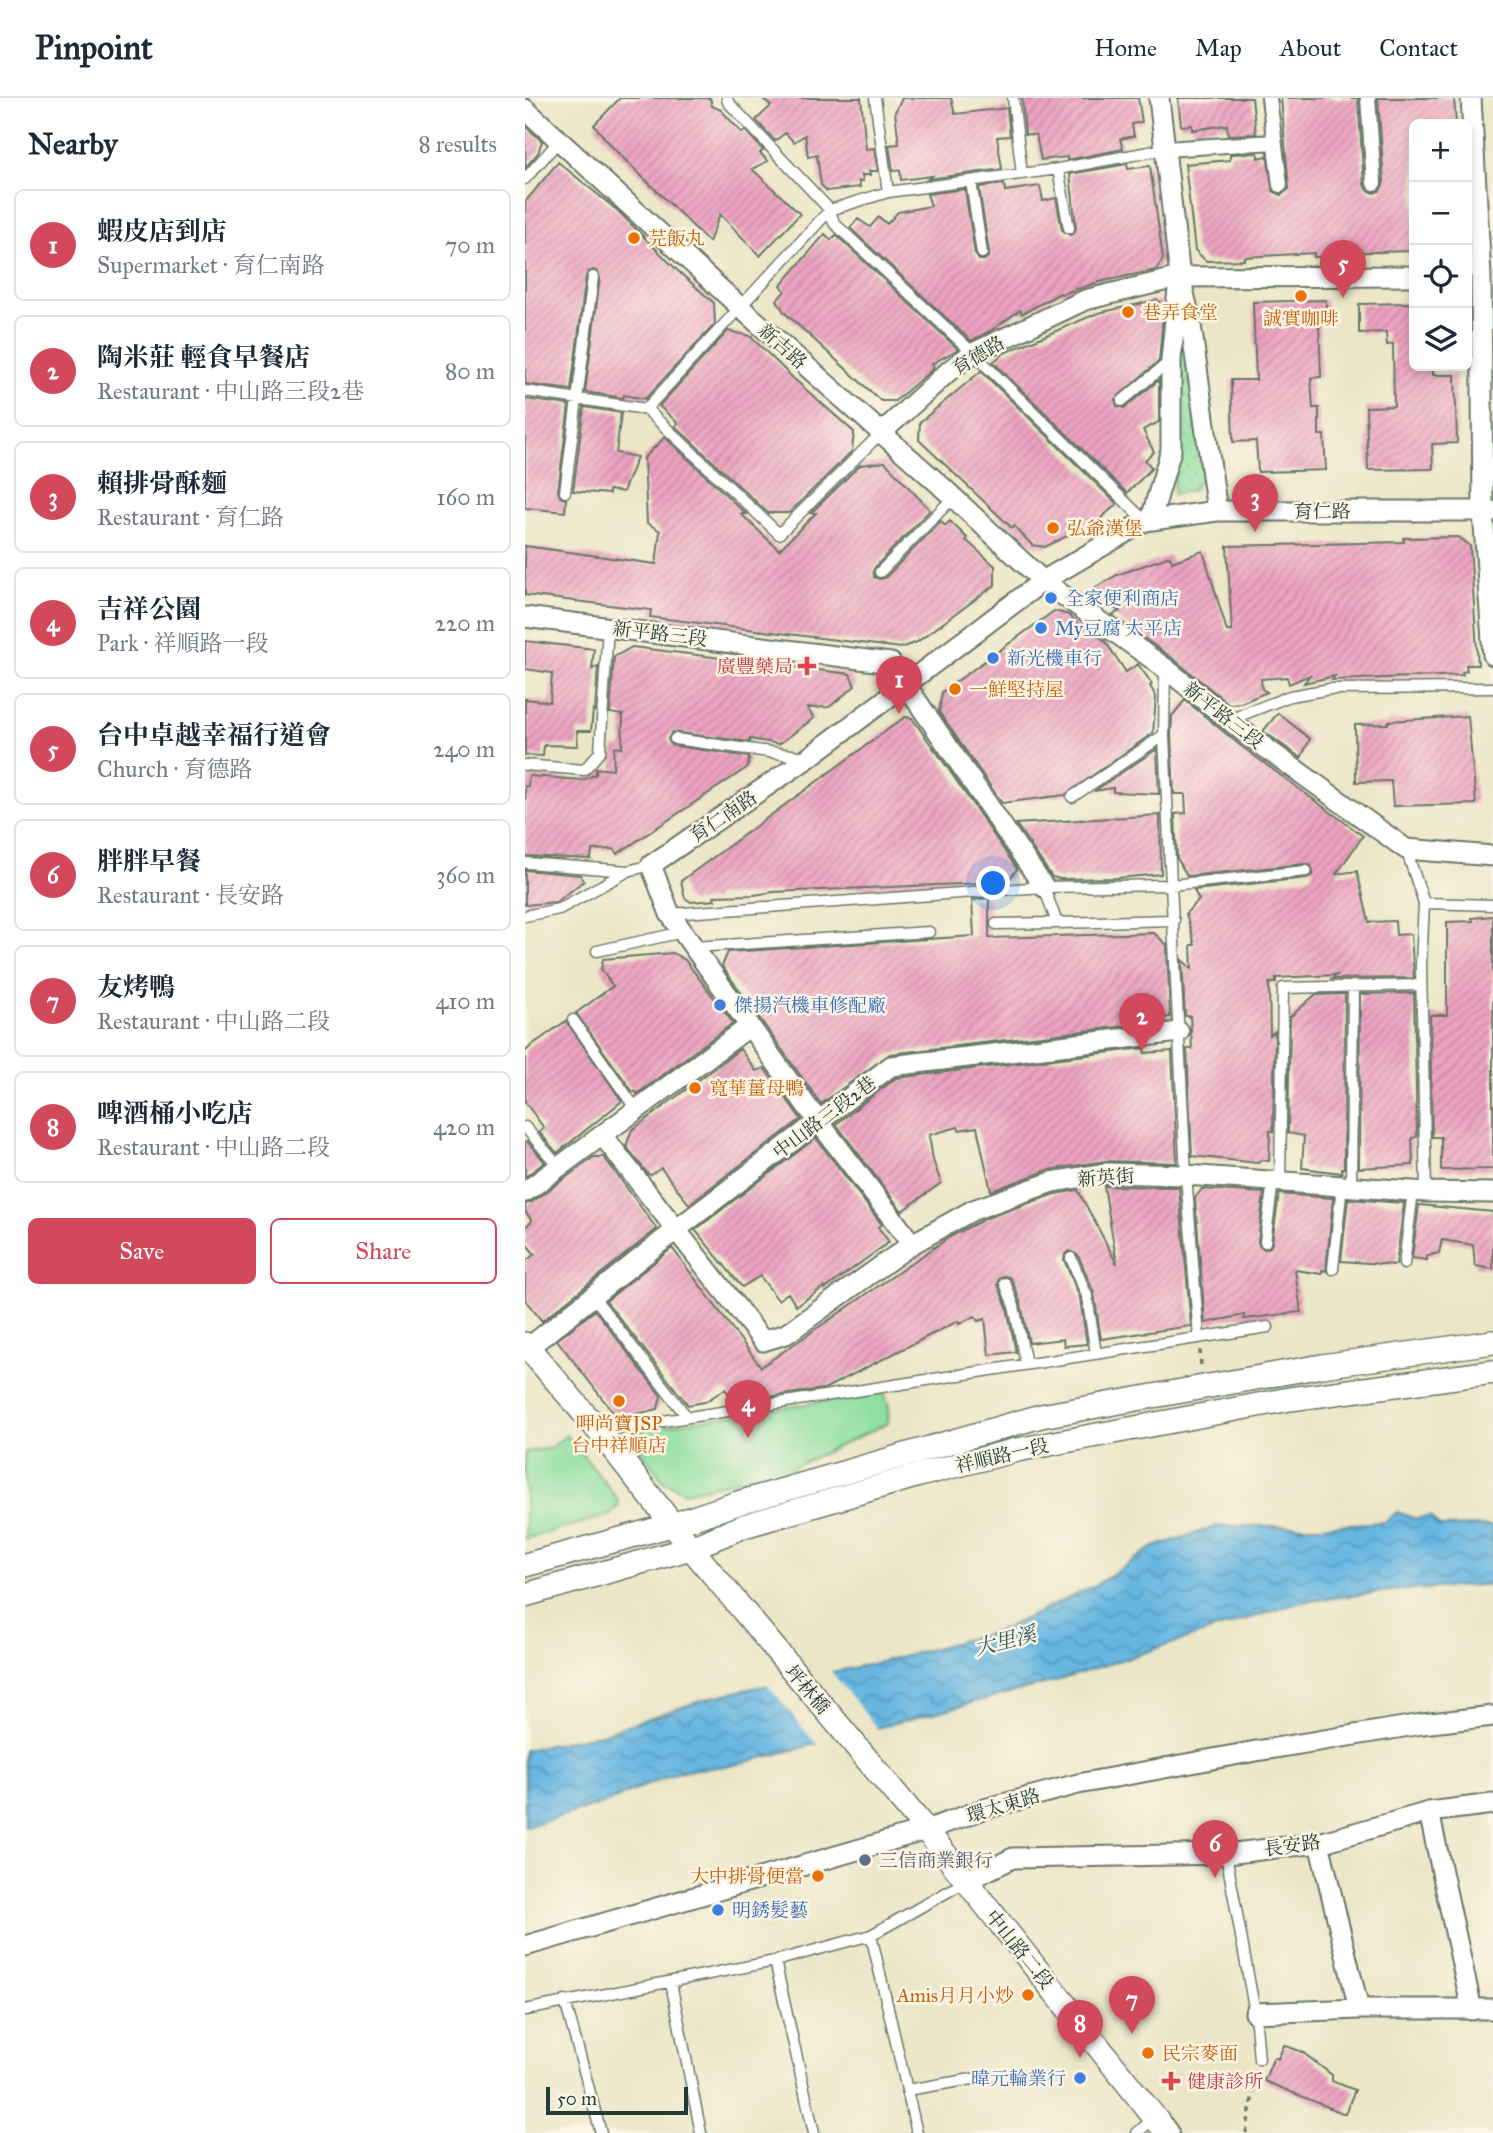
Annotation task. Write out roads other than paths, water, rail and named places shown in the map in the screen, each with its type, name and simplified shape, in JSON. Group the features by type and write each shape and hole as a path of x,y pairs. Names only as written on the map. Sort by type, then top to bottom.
{"street":[{"path":"1159,98 1179,277 1191,318 1217,512"},
{"path":"1269,98 1280,185"},
{"path":"1368,98 1374,183"},
{"path":"1471,98 1480,276 1489,383 1488,511 1493,655"},
{"name":"新吉路","path":"525,109 558,142 1043,581"},
{"path":"1165,149 1273,142"},
{"name":"育德路","path":"880,434 950,370 973,353 1085,300 1179,277 1409,276"},
{"path":"1044,887 904,684 1043,581 1148,520 1171,450 1171,360 1179,277"},
{"name":"育仁路","path":"1148,520 1217,512 1488,511"},
{"name":"新平路三段","path":"1043,581 1165,667 1229,720 1406,849"},
{"name":"新平路三段","path":"525,617 891,663 904,684"},
{"name":"育仁南路","path":"651,865 808,758 904,684"},
{"path":"1406,849 1493,856"},
{"path":"651,865 670,914 818,1122 912,1244"},
{"path":"525,1192 750,1026"},
{"name":"中山路三段2巷","path":"527,1346 891,1066 1179,1032"},
{"path":"603,1136 677,1229"},
{"name":"新英街","path":"677,1229 763,1340 786,1334 912,1244 973,1210 1052,1182 1107,1173 1186,1175 1420,1192 1493,1193"},
{"name":"祥順路一段","path":"525,1565 672,1525 738,1503 1041,1416 1322,1366 1493,1342"},
{"name":"坪林橋","path":"527,1346 926,1830"},
{"name":"祥順路一段","path":"525,1595 691,1548 744,1527 919,1475 1017,1450 1290,1399 1493,1372"},
{"name":"環太東路","path":"525,1946 926,1830 984,1809 1089,1782 1381,1731 1493,1716"},
{"name":"長安路","path":"966,1881 1013,1858 1226,1854 1319,1843 1429,1812 1493,1804"},
{"path":"1429,1812 1472,2010"},
{"name":"中山路二段","path":"926,1830 1161,2125"},
{"path":"1319,1843 1359,2009"},
{"path":"1255,2013 1359,2009 1493,2009"}],"lane":[{"path":"727,98 727,102 829,210 834,223 1148,520"},
{"path":"875,98 888,192"},
{"path":"1013,98 1022,174"},
{"path":"525,179 558,142"},
{"path":"525,391 646,409 829,210 888,192 1058,169 1165,149"},
{"path":"1058,169 1069,228"},
{"path":"971,181 982,253"},
{"path":"565,492 593,276"},
{"path":"1122,401 1171,360"},
{"name":"育德路","path":"646,409 779,534 880,434"},
{"path":"880,572 954,498"},
{"path":"525,765 584,769 600,752 608,627"},
{"path":"1165,667 1164,736 1171,885 1186,1175 1199,1338"},
{"path":"1229,720 1290,696 1330,689 1493,688"},
{"path":"1072,797 1164,736"},
{"path":"674,739 808,758"},
{"path":"1404,1264 1420,1192 1425,904 1406,849"},
{"path":"527,863 628,871"},
{"name":"育仁南路","path":"525,916 559,909 628,871 651,865"},
{"path":"670,914 1044,887 1171,885 1306,871"},
{"path":"1044,887 1057,923"},
{"path":"1425,904 1493,905"},
{"path":"996,924 1174,920"},
{"path":"597,951 688,940 929,932"},
{"path":"1265,1242 1276,1181 1283,988 1422,985"},
{"path":"1333,1269 1347,1185 1353,986"},
{"path":"573,1020 636,1109"},
{"path":"525,1127 559,1167"},
{"path":"1072,1258 1087,1296 1096,1354"},
{"path":"1005,1283 1014,1306 1026,1364"},
{"path":"593,1296 687,1417"},
{"path":"599,1431 1268,1327"},
{"path":"1226,1854 1255,2013 1259,2059"},
{"path":"525,2010 775,1961 871,1935 966,1881"},
{"path":"871,1935 917,2133"},
{"path":"775,1961 814,2133"},
{"path":"671,1983 701,2133"},
{"path":"565,2001 601,2133"},
{"path":"907,2090 990,2076"},
{"path":"1137,2133 1161,2125"}],"water":[{"name":"大里溪","path":"1397,1512 1416,1519 1430,1516 1440,1527 1493,1526 1493,1584 1390,1591 1301,1602 1059,1680 735,1765 680,1771 605,1803 525,1827 525,1750 601,1734 715,1696 872,1664 999,1631 1094,1586 1154,1547 1218,1526 1318,1526 1385,1522"}],"place":[{"name":"芫飯丸","path":"634,238"},
{"name":"誠實咖啡","path":"1301,296"},
{"name":"台中卓越幸福行道會","path":"1343,298"},
{"name":"巷弄食堂","path":"1128,312"},
{"name":"弘爺漢堡","path":"1053,528"},
{"name":"賴排骨酥麵","path":"1255,532"},
{"name":"全家便利商店","path":"1051,598"},
{"name":"My豆腐 太平店","path":"1041,628"},
{"name":"新光機車行","path":"993,658"},
{"name":"廣豐藥局","path":"807,666"},
{"name":"一鮮堅持屋","path":"955,689"},
{"name":"蝦皮店到店","path":"899,714"},
{"name":"傑揚汽機車修配廠","path":"720,1005"},
{"name":"陶米莊 輕食早餐店","path":"1142,1051"},
{"name":"寬華薑母鴨","path":"695,1088"},
{"name":"呷尚寶JSP 台中祥順店","path":"619,1401"},
{"name":"吉祥公園","path":"748,1438"},
{"name":"三信商業銀行","path":"865,1860"},
{"name":"大中排骨便當","path":"818,1876"},
{"name":"胖胖早餐","path":"1215,1878"},
{"name":"明銹髮藝","path":"718,1910"},
{"name":"Amis月月小炒","path":"1028,1995"},
{"name":"友烤鴨","path":"1132,2034"},
{"name":"民宗麥面","path":"1148,2053"},
{"name":"啤酒桶小吃店","path":"1080,2058"},
{"name":"暐元輪業行","path":"1080,2078"},
{"name":"健康診所","path":"1171,2081"}]}
